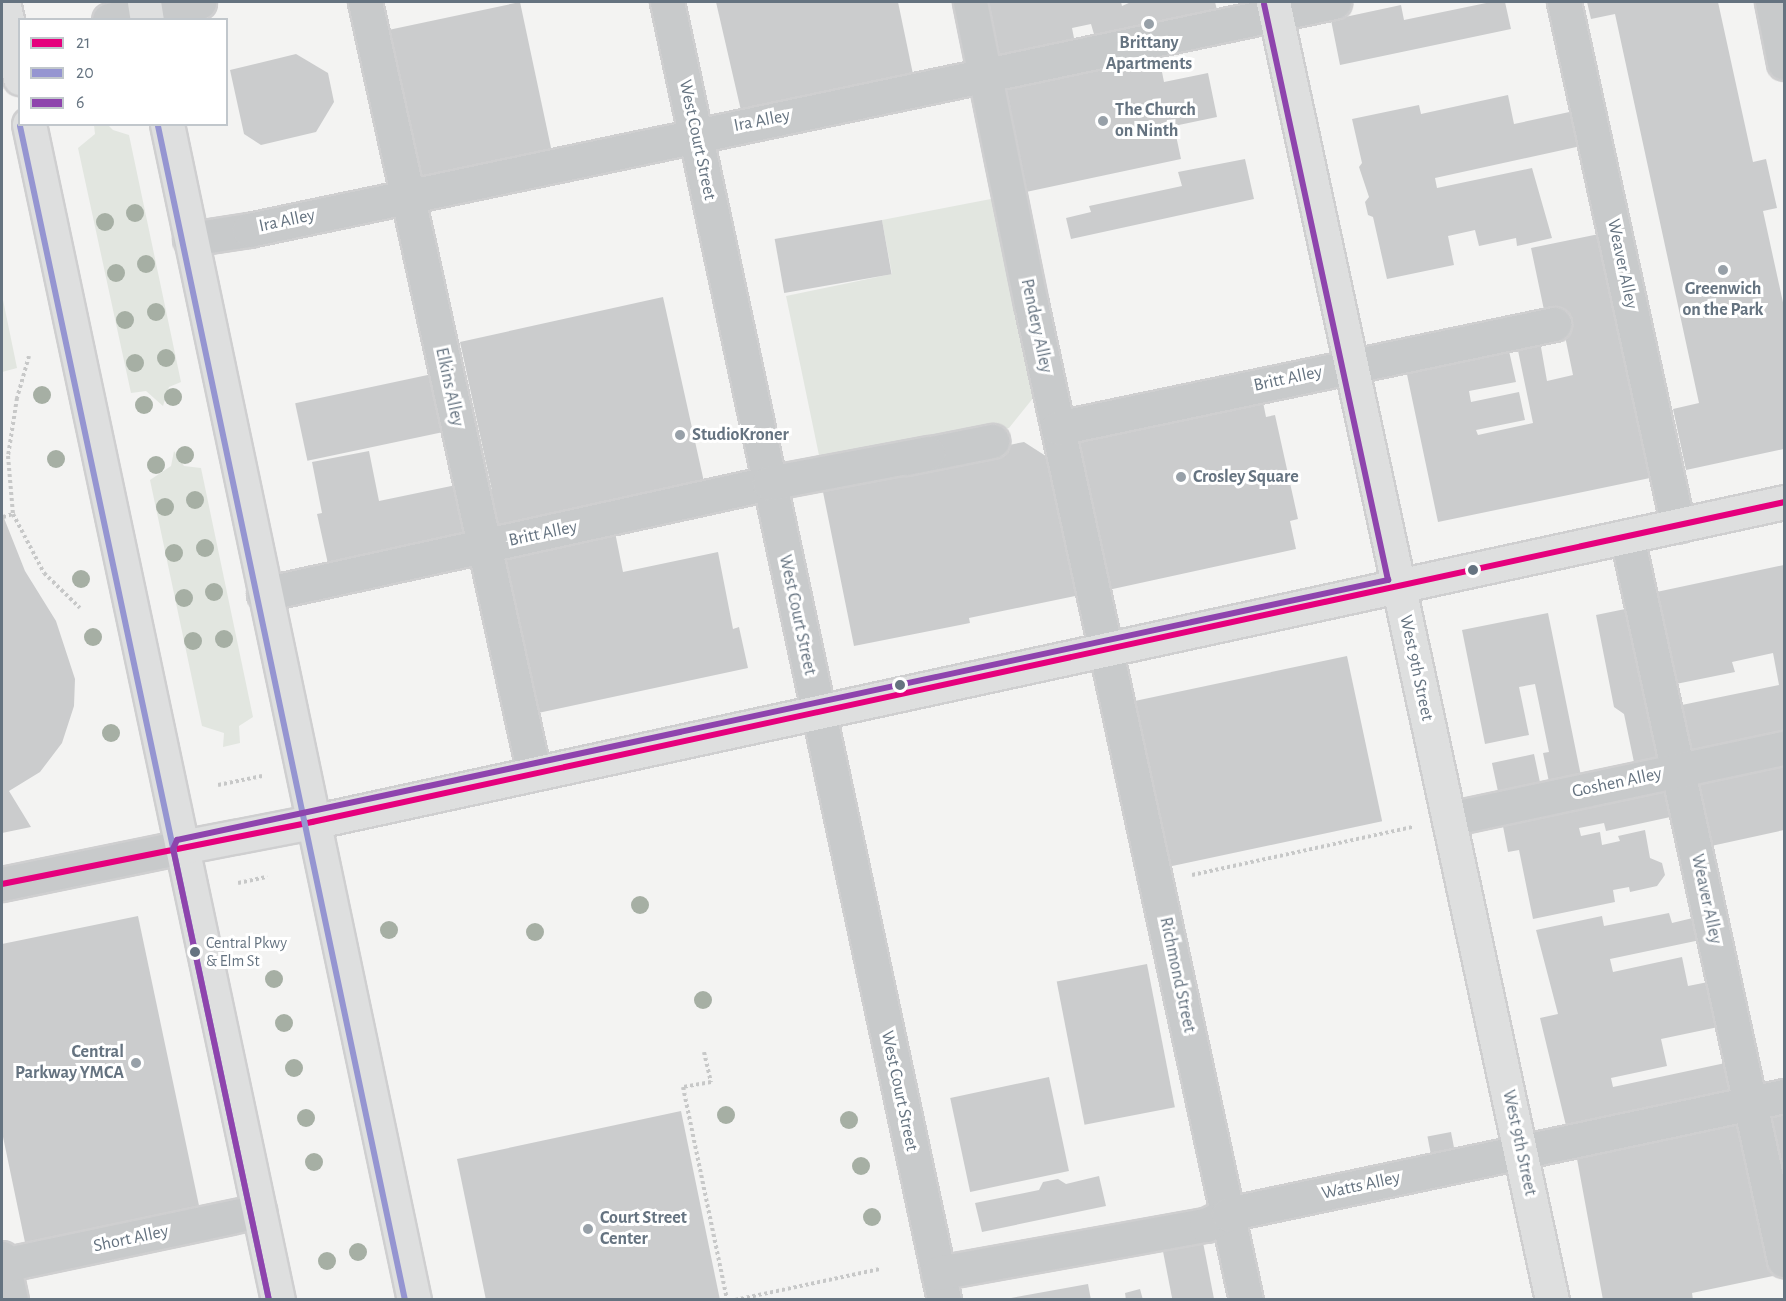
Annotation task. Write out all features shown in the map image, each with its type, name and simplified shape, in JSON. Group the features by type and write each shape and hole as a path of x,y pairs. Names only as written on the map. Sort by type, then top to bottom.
{"main road":[{"path":"3,2 18,70"},
{"name":"West 9th Street","path":"1274,7 1552,1299"},
{"path":"29,126 278,1299"},
{"path":"167,126 414,1299"},
{"path":"182,847 312,822 1785,502"}],"street":[{"path":"118,18 200,2"},
{"name":"Elkins Alley","path":"365,2 409,194 483,547 534,773"},
{"name":"West Court Street","path":"667,2 941,1286"},
{"name":"Pendery Alley","path":"970,2 987,74 1058,428 1108,650"},
{"name":"Ira Alley","path":"190,239 987,74 1274,7 1334,2"},
{"name":"Weaver Alley","path":"1564,2 1678,526"},
{"path":"1772,2 1785,63"},
{"name":"Britt Alley","path":"1058,428 1554,324"},
{"name":"Britt Alley","path":"264,594 769,483 992,441"},
{"name":"Weaver Alley","path":"1627,537 1785,1260"},
{"name":"Richmond Street","path":"1108,650 1246,1299"},
{"name":"Goshen Alley","path":"1449,819 1785,748"},
{"path":"2,884 182,847"},
{"name":"Watts Alley","path":"941,1286 1206,1224 1228,1214 1785,1096"},
{"name":"Short Alley","path":"2,1261 259,1211"},
{"path":"2,1261 10,1299"}],"path":[{"path":"29,356 8,456 13,514 44,573 80,608"},
{"path":"3,516 13,514"},
{"path":"218,785 262,776"},
{"path":"1157,882 1449,819"},
{"path":"238,884 267,877"},
{"path":"704,1052 711,1082 683,1087 727,1299"},
{"path":"735,1299 880,1269"}],"shaded area":[{"path":"94,126 109,126 113,130 129,135 181,382 169,387 163,406 146,391 131,393 78,148 95,134"},
{"path":"996,198 1038,392 1009,428 821,465 786,296 892,274 882,220"},
{"path":"2,295 17,368 2,372"},
{"path":"174,451 184,466 201,468 253,717 239,726 240,743 223,747 224,733 202,726 150,480 171,466"}],"building":[{"path":"520,2 553,156 413,185 380,32"},
{"path":"716,2 898,2 914,79 742,115"},
{"path":"975,2 1121,2 1122,6 1131,2 1215,2 1218,14 1096,41 1091,24 1072,28 1075,43 987,61"},
{"path":"1491,2 1505,2 1511,29 1340,65 1331,20 1401,5 1404,20"},
{"name":"Greenwich on the Park","path":"1587,2 1718,2 1753,162 1766,159 1777,208 1763,211 1784,307 1784,449 1686,470 1673,409 1699,403 1615,14 1591,19"},
{"name":"The Church on Ninth","path":"1157,47 1164,82 1208,73 1217,117 1174,126 1181,159 1026,192 1002,80"},
{"path":"296,54 328,73 334,102 316,132 261,145 244,134 230,70"},
{"path":"1508,95 1514,124 1574,111 1581,146 1435,178 1437,188 1532,168 1552,238 1517,246 1516,238 1479,246 1475,230 1448,236 1454,265 1387,279 1373,217 1368,215 1365,202 1369,197 1359,167 1362,163 1352,119 1419,105 1421,114"},
{"path":"1245,159 1254,199 1071,239 1066,218 1091,212 1089,206 1182,186 1178,172"},
{"path":"882,220 892,274 784,293 775,239"},
{"path":"1599,234 1650,478 1438,522 1405,365 1460,353 1461,361 1509,351 1516,382 1469,391 1471,402 1519,392 1525,420 1476,430 1478,435 1533,423 1516,341 1539,336 1547,381 1573,375 1559,307 1544,310 1531,248"},
{"path":"663,297 706,491 485,539 475,494 492,491 460,342"},
{"path":"437,373 449,431 307,461 295,403"},
{"name":"Crosley Square","path":"1261,392 1266,417 1275,415 1298,519 1290,521 1296,549 1099,592 1065,434"},
{"path":"1024,442 1052,460 1080,595 969,618 970,623 854,646 821,482"},
{"path":"369,451 379,501 461,484 473,543 330,573 317,514 322,513 312,462"},
{"path":"2,513 25,571 56,621 75,679 74,706 62,743 40,772 9,791 31,827 2,833"},
{"path":"614,527 623,572 718,552 733,629 739,627 748,668 524,716 493,570 518,548"},
{"path":"1784,565 1784,741 1683,762 1672,707 1779,685 1773,653 1732,662 1735,672 1666,686 1647,594"},
{"path":"1635,607 1667,766 1636,772 1624,714 1614,707 1596,615"},
{"path":"1548,613 1581,776 1549,782 1543,753 1549,752 1535,684 1519,687 1529,735 1485,744 1462,630"},
{"path":"1347,656 1382,821 1170,866 1135,701"},
{"path":"1534,754 1542,791 1500,800 1492,763"},
{"path":"1784,755 1784,830 1702,848 1687,776"},
{"path":"1668,781 1675,816 1606,831 1604,823 1579,828 1581,836 1600,832 1602,845 1620,841 1618,836 1645,830 1650,858 1662,863 1665,875 1657,886 1630,892 1629,887 1613,890 1615,902 1533,919 1519,850 1508,852 1501,816"},
{"path":"1669,913 1672,923 1701,916 1705,939 1610,959 1613,972 1682,957 1688,986 1713,981 1723,1026 1661,1039 1667,1066 1611,1078 1613,1087 1730,1062 1735,1085 1725,1100 1568,1134 1540,1018 1558,1014 1536,930 1602,916 1604,926"},
{"name":"Central Parkway YMCA","path":"138,916 201,1215 27,1252 2,1132 2,944"},
{"path":"1147,964 1175,1107 1085,1125 1057,982"},
{"path":"1049,1077 1069,1171 970,1192 950,1098"},
{"path":"1784,1105 1784,1228 1757,1110"},
{"name":"Court Street Center","path":"681,1111 720,1300 486,1300 457,1159"},
{"path":"1738,1114 1773,1276 1692,1293 1693,1300 1603,1300 1575,1148"},
{"path":"1451,1132 1455,1152 1431,1156 1427,1137"},
{"path":"1099,1176 1106,1206 982,1232 975,1203 1039,1190 1043,1182 1058,1179 1066,1184"},
{"path":"1201,1232 1214,1300 1172,1300 1161,1240"},
{"path":"1088,1284 1091,1300 1011,1300 1011,1298"},
{"path":"1140,1289 1143,1300 1126,1300 1125,1293"}],"transit line":[{"name":"6","path":"269,1300 173,849 177,840 1388,580 1264,4"},
{"name":"20","path":"20,126 269,1300"},
{"name":"20","path":"158,126 405,1300"},
{"name":"21","path":"2,884 312,822 1784,502"}],"place":[{"name":"Brittany Apartments","path":"1149,24"},
{"name":"The Church on Ninth","path":"1103,121"},
{"name":"Greenwich on the Park","path":"1723,270"},
{"name":"StudioKroner","path":"680,435"},
{"name":"Crosley Square","path":"1181,477"},
{"name":"Central Pkwy & Elm St","path":"195,952"},
{"name":"Central Parkway YMCA","path":"136,1063"},
{"name":"Court Street Center","path":"588,1229"}]}
